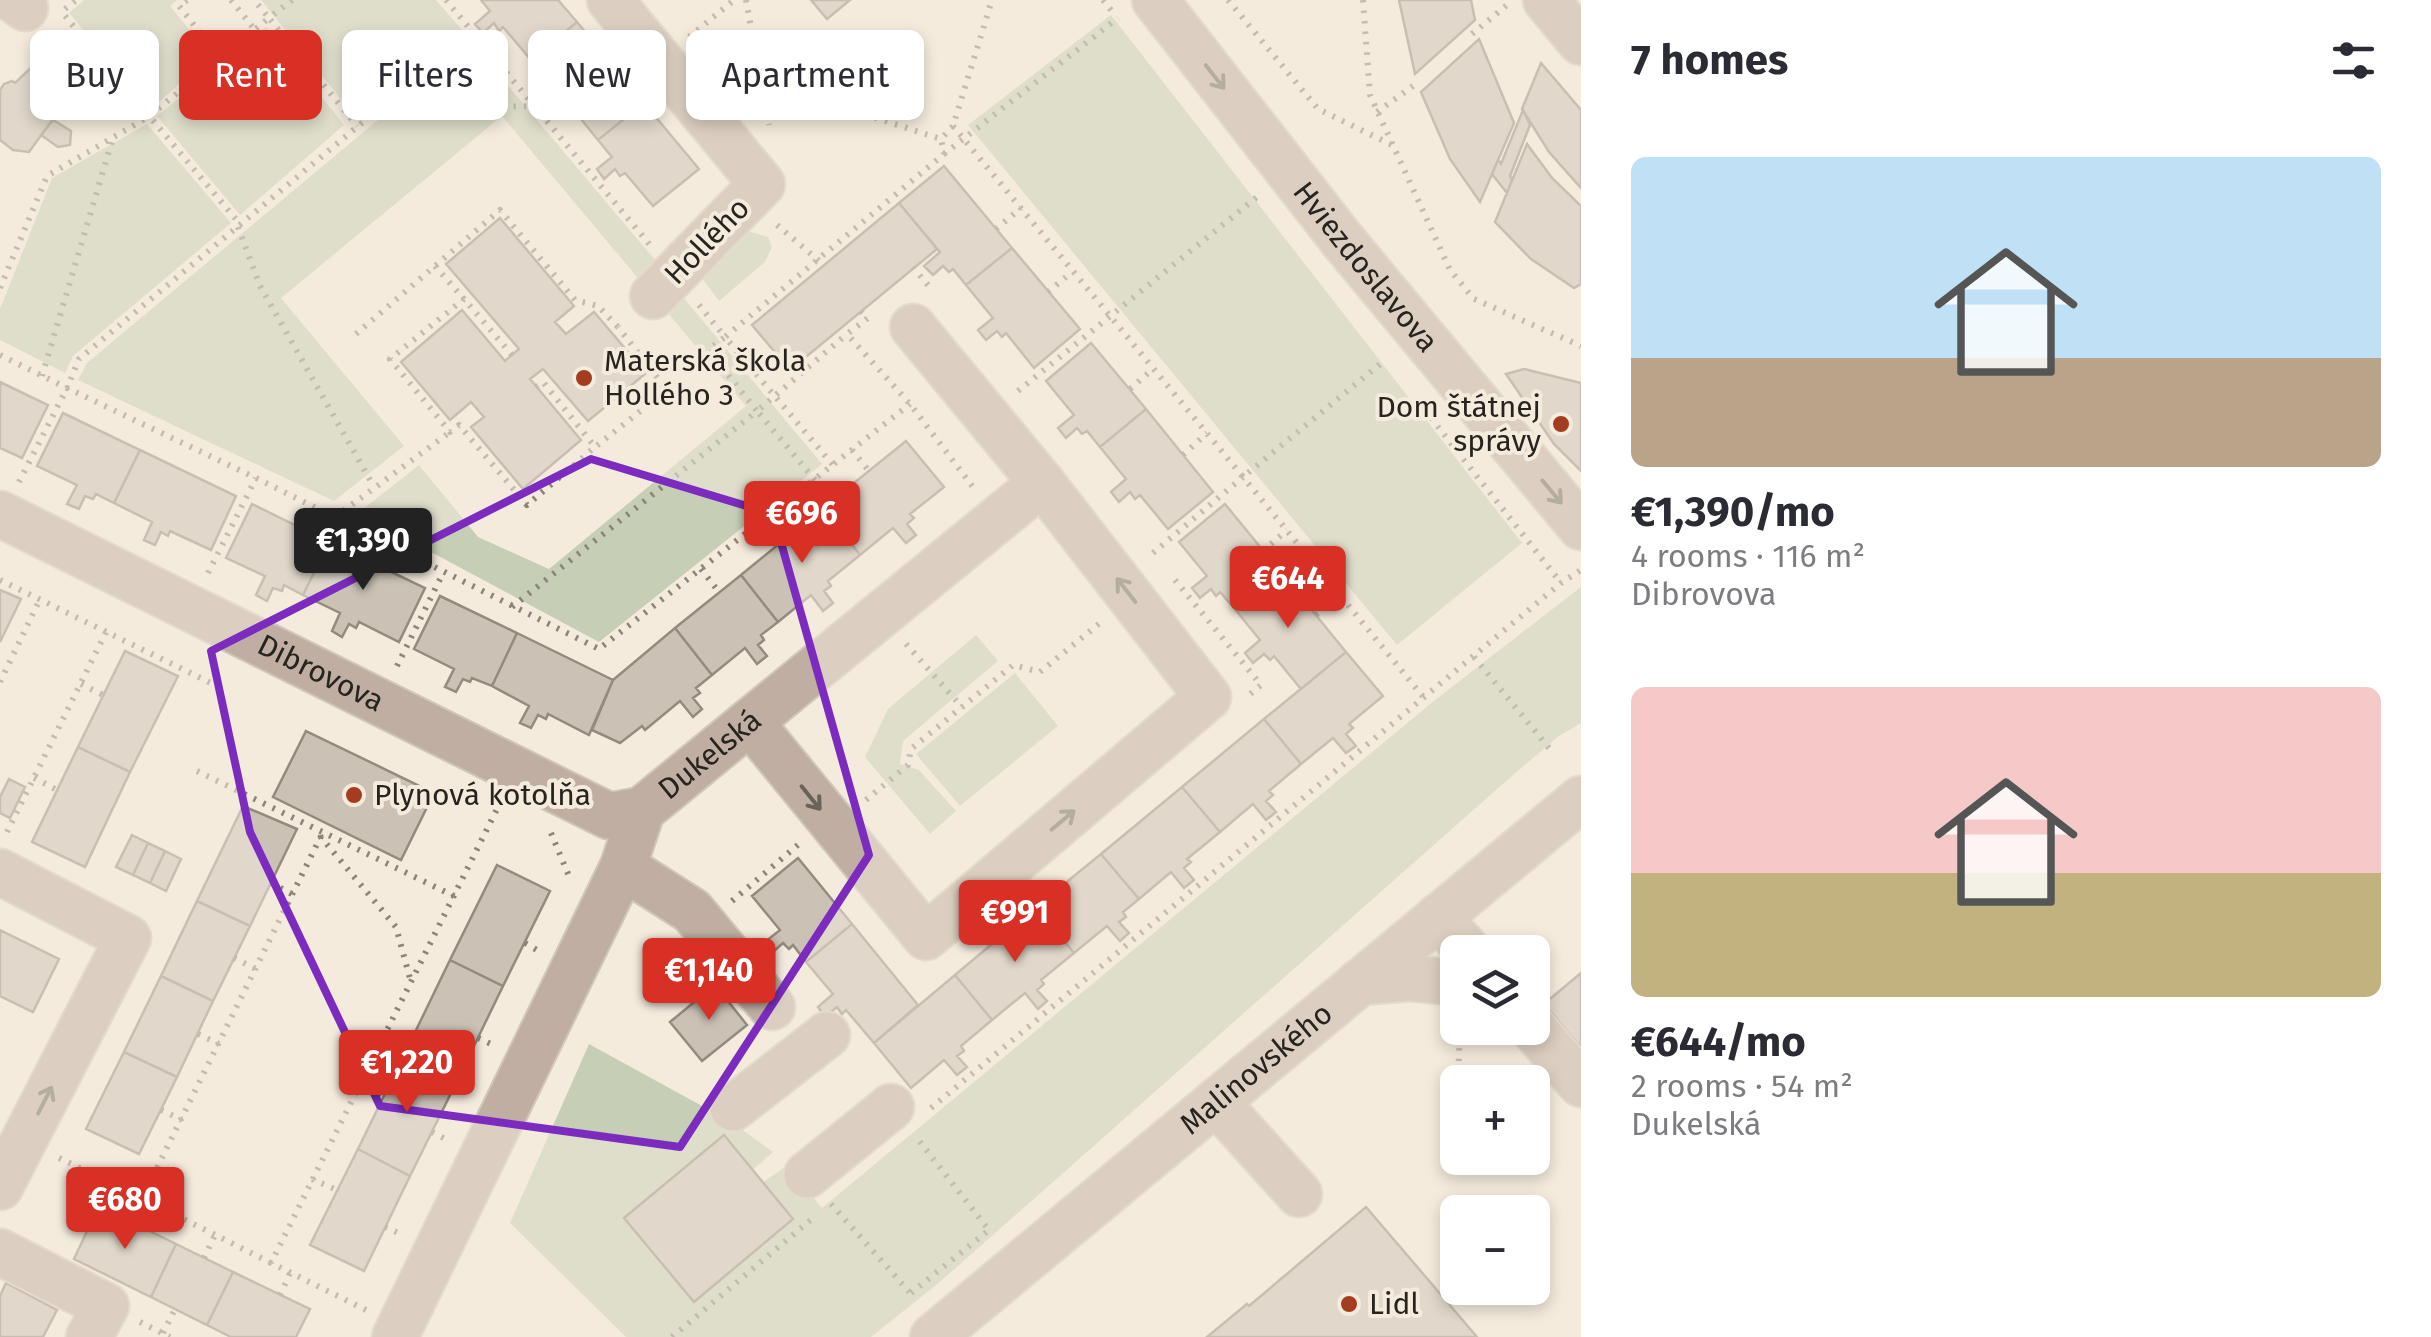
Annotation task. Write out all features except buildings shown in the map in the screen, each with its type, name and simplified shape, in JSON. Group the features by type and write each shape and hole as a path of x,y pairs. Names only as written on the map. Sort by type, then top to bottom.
{"street":[{"name":"Hollého","path":"610,0 635,30"},
{"path":"1527,2 1581,42"},
{"name":"Hviezdoslavova","path":"1136,9 1343,242 1581,527"},
{"name":"Hollého","path":"664,286 762,184 666,67"},
{"path":"750,722 926,936 1208,697 1042,483 925,311"},
{"name":"Dukelská","path":"386,1326 623,867 642,810 1042,483"},
{"name":"Dibrovova","path":"8,500 609,816 642,810"},
{"name":"Malinovského","path":"925,1319 1216,1102 1581,800"},
{"path":"623,867 692,911 772,1007"},
{"path":"0,872 128,938 0,1186"},
{"path":"1438,918 1454,935"},
{"path":"1360,982 1410,978 1440,981"},
{"path":"733,1108 827,1035"},
{"path":"1547,1045 1581,1084"},
{"path":"1216,1102 1299,1194"},
{"path":"808,1175 907,1116"},
{"path":"0,1252 106,1306 89,1337"}],"path":[{"path":"187,0 179,6 198,30"},
{"path":"232,0 255,30 292,0"},
{"path":"254,0 356,126"},
{"path":"446,0 470,30"},
{"path":"666,55 734,0"},
{"path":"746,0 772,136"},
{"path":"941,139 953,126 992,0"},
{"path":"1228,0 1318,109 1392,144"},
{"path":"1363,0 1370,95 1450,270 1474,299 1581,346"},
{"path":"1472,34 1527,2"},
{"path":"30,3 58,30"},
{"path":"814,480 708,350 821,262 944,154 1136,9"},
{"path":"508,75 528,99"},
{"path":"1377,112 1414,86"},
{"path":"159,108 179,92"},
{"path":"0,288 47,176 143,120"},
{"path":"151,120 239,225 260,286 374,487"},
{"path":"8,500 79,359 364,120"},
{"path":"544,120 664,286 725,337 833,465"},
{"path":"882,120 941,139"},
{"path":"953,126 1425,699"},
{"path":"941,139 944,154"},
{"path":"42,376 112,140"},
{"path":"1017,392 1257,197"},
{"path":"996,229 1021,208"},
{"path":"334,516 459,425 527,505 667,390 618,327 598,306 575,300 500,210 356,334"},
{"path":"870,215 876,223"},
{"path":"435,266 512,355"},
{"path":"913,267 925,311"},
{"path":"1048,292 1072,272"},
{"path":"618,327 664,286"},
{"path":"450,432 390,359 464,299"},
{"path":"512,607 868,318 861,310"},
{"path":"847,334 910,404 973,487 968,502"},
{"path":"0,354 600,649 910,404"},
{"path":"1153,553 1386,360"},
{"path":"1130,390 1153,369"},
{"path":"1006,378 1030,406"},
{"path":"543,382 595,447"},
{"path":"1182,454 1206,433"},
{"path":"852,450 869,471"},
{"path":"206,579 256,478"},
{"path":"768,516 786,539"},
{"path":"1264,551 1287,530"},
{"path":"1141,538 1261,686 1246,698"},
{"path":"701,569 719,592"},
{"path":"911,1293 989,1230 907,1116 1581,570"},
{"path":"394,671 443,572"},
{"path":"0,580 211,683"},
{"path":"1316,615 1340,594"},
{"path":"858,807 908,765 911,748 1013,665 1040,672 1131,596"},
{"path":"0,682 40,599"},
{"path":"882,614 962,707"},
{"path":"0,846 106,632"},
{"path":"1474,658 1549,748"},
{"path":"81,684 103,695"},
{"path":"197,771 456,897"},
{"path":"34,778 57,790"},
{"path":"271,1263 500,803"},
{"path":"724,909 814,831"},
{"path":"130,1222 322,834"},
{"path":"322,834 396,927 411,983"},
{"path":"271,883 292,894"},
{"path":"234,958 256,969"},
{"path":"198,1034 219,1044"},
{"path":"360,1085 384,1096"},
{"path":"161,1110 182,1120"},
{"path":"24,1140 271,1263 386,1326"},
{"path":"312,1179 337,1190"},
{"path":"672,1337 830,1204 911,1293 925,1319"},
{"path":"204,1258 216,1235"},
{"path":"280,1294 290,1273"},
{"path":"163,1334 175,1309"}],"highlighted area":[{"path":"591,459 773,514 869,855 680,1147 380,1106 250,832 211,651"}],"green space":[{"path":"84,0 177,0 170,6 190,30 179,30 179,84 159,102 159,30 84,30 69,13"},
{"path":"261,0 436,0 462,30 342,30 342,101 322,76 322,30 285,30"},
{"path":"1111,15 1522,543 1397,645 968,125"},
{"path":"508,86 528,110 528,120 537,120 666,273 647,289 505,120"},
{"path":"322,97 344,125 240,215 159,114 179,98 179,120 322,120"},
{"path":"378,120 497,120 281,298 404,446 334,501 78,380 87,363"},
{"path":"147,124 231,223 73,356 65,373 0,340 0,309 52,178"},
{"path":"747,231 768,237 772,247 765,262 719,301 696,270"},
{"path":"678,291 822,464 599,642 358,513 419,465 478,537 549,569 746,406 661,305"},
{"path":"1581,587 1581,723 1559,736 1505,782 941,1281 871,1337 626,1337 510,1223 589,1044 733,1123 773,1152 753,1170 793,1219 763,1182 787,1166 822,1208 1435,700"},
{"path":"976,635 998,661 903,741 900,764 919,770 956,811 930,834 865,757 888,709"},
{"path":"1015,673 1058,726 960,806 916,754"}],"place":[{"name":"Materská škola Hollého 3","path":"584,378"},
{"name":"Dom štátnej správy","path":"1561,424"},
{"name":"Plynová kotolňa","path":"354,795"},
{"name":"Lidl","path":"1349,1304"}]}
